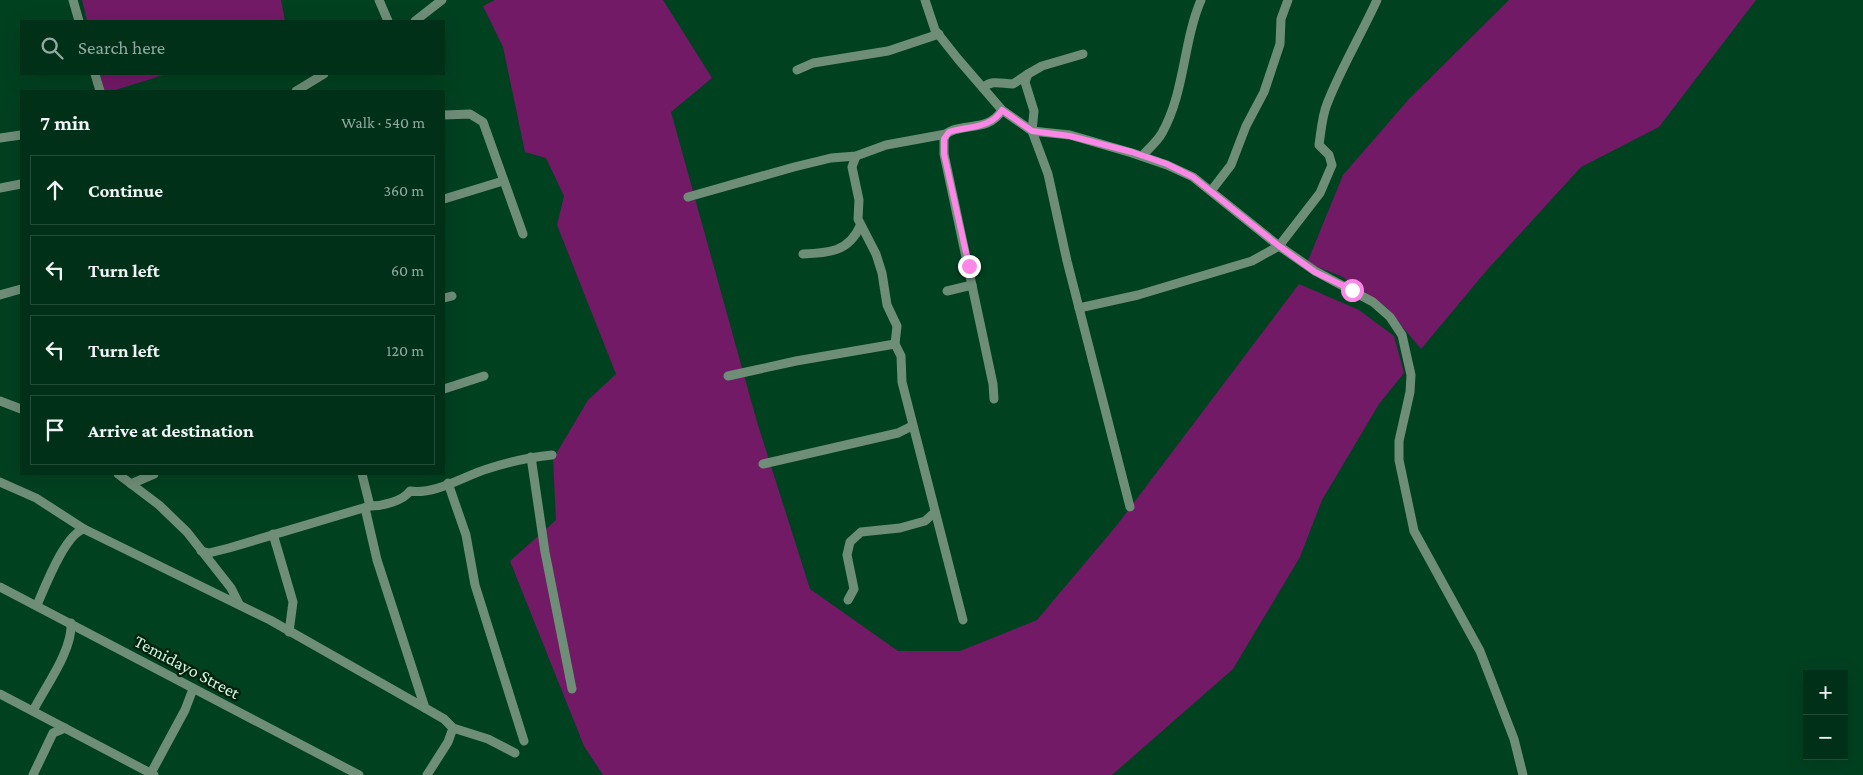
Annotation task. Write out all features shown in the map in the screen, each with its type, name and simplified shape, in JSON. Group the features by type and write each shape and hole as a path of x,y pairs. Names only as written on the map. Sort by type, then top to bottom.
{"street":[{"path":"73,0 79,20"},
{"path":"379,0 388,20"},
{"path":"925,0 928,13 938,34 1002,110 1032,131 1070,136 1142,156 1167,164 1193,177 1279,246 1315,272 1373,302 1390,317 1402,335 1411,375 1410,392 1399,441 1399,460 1414,531 1480,651 1514,739 1523,775"},
{"path":"1142,156 1162,132 1170,114 1185,68 1200,0"},
{"path":"1211,191 1231,165 1246,126 1264,92 1280,44 1281,19 1288,0"},
{"path":"1079,308 1138,294 1252,261 1279,246 1320,193 1332,165 1329,155 1318,145 1326,105 1347,57 1362,33 1377,0"},
{"path":"417,20 430,12 436,1"},
{"path":"797,70 813,63 888,51 938,34"},
{"path":"983,88 986,84 1000,81 1012,84 1042,66 1083,54"},
{"path":"1028,74 1025,82 1034,111 1032,131 1048,174 1079,308 1130,508"},
{"path":"95,75 100,90"},
{"path":"300,90 323,75"},
{"path":"688,197 776,171 831,158 856,156 886,145 946,134 955,129 981,125 995,118 1002,110"},
{"path":"445,115 470,114 483,122 502,181 523,234"},
{"path":"946,134 944,154 993,384 994,399"},
{"path":"0,138 20,135"},
{"path":"856,156 852,167 859,200 860,226 871,243 882,273 887,305 897,326 895,344 900,352 900,370 912,426 963,620"},
{"path":"445,199 502,181"},
{"path":"0,188 20,184"},
{"path":"803,254 834,252 855,236 860,226"},
{"path":"947,291 972,284"},
{"path":"0,295 20,289"},
{"path":"728,376 796,361 895,344"},
{"path":"445,389 484,376"},
{"path":"1,399 20,408"},
{"path":"762,464 898,433 912,426"},
{"path":"201,551 215,552 367,507 391,502 406,496 410,491 421,492 486,469 531,457 552,455"},
{"path":"531,457 545,552 572,689"},
{"path":"119,475 159,505 187,532 231,588 239,604"},
{"path":"131,484 152,475"},
{"path":"362,475 377,560 425,708"},
{"path":"0,482 36,498 84,529 239,604 444,719 453,728 488,739 515,753"},
{"path":"448,483 466,535 475,584 524,741"},
{"path":"848,600 854,589 847,554 850,542 861,532 900,528 925,521 935,512"},
{"path":"37,606 49,578 72,535 84,529"},
{"path":"273,534 293,602 289,632"},
{"name":"Temidayo Street","path":"0,587 360,775"},
{"path":"33,711 61,660 70,638 71,623"},
{"path":"0,694 152,774 185,710 193,689"},
{"path":"46,718 54,733"},
{"path":"33,775 54,733 65,728"},
{"path":"427,775 448,742 453,728"}],"shaded area":[{"path":"82,0 281,0 285,20 87,20"},
{"path":"495,0 663,0 712,78 671,112 757,422 810,589 898,651 960,651 1037,620 1117,525 1299,284 1359,310 1394,336 1404,373 1379,404 1322,500 1300,557 1233,669 1112,775 603,775 584,746 510,561 556,520 553,459 588,400 616,374 557,225 564,196 546,158 525,152 503,47 483,6"},
{"path":"1509,0 1756,0 1659,127 1581,167 1487,270 1421,349 1386,307 1341,276 1307,263 1343,175 1409,99"},
{"path":"100,75 164,75 115,90 104,90"}],"route":[{"path":"969,266 962,242 944,154 944,139 946,134 955,129 974,128 995,118 1002,110 1032,131 1070,136 1132,152 1167,164 1193,177 1279,246 1315,272 1352,290"}]}
